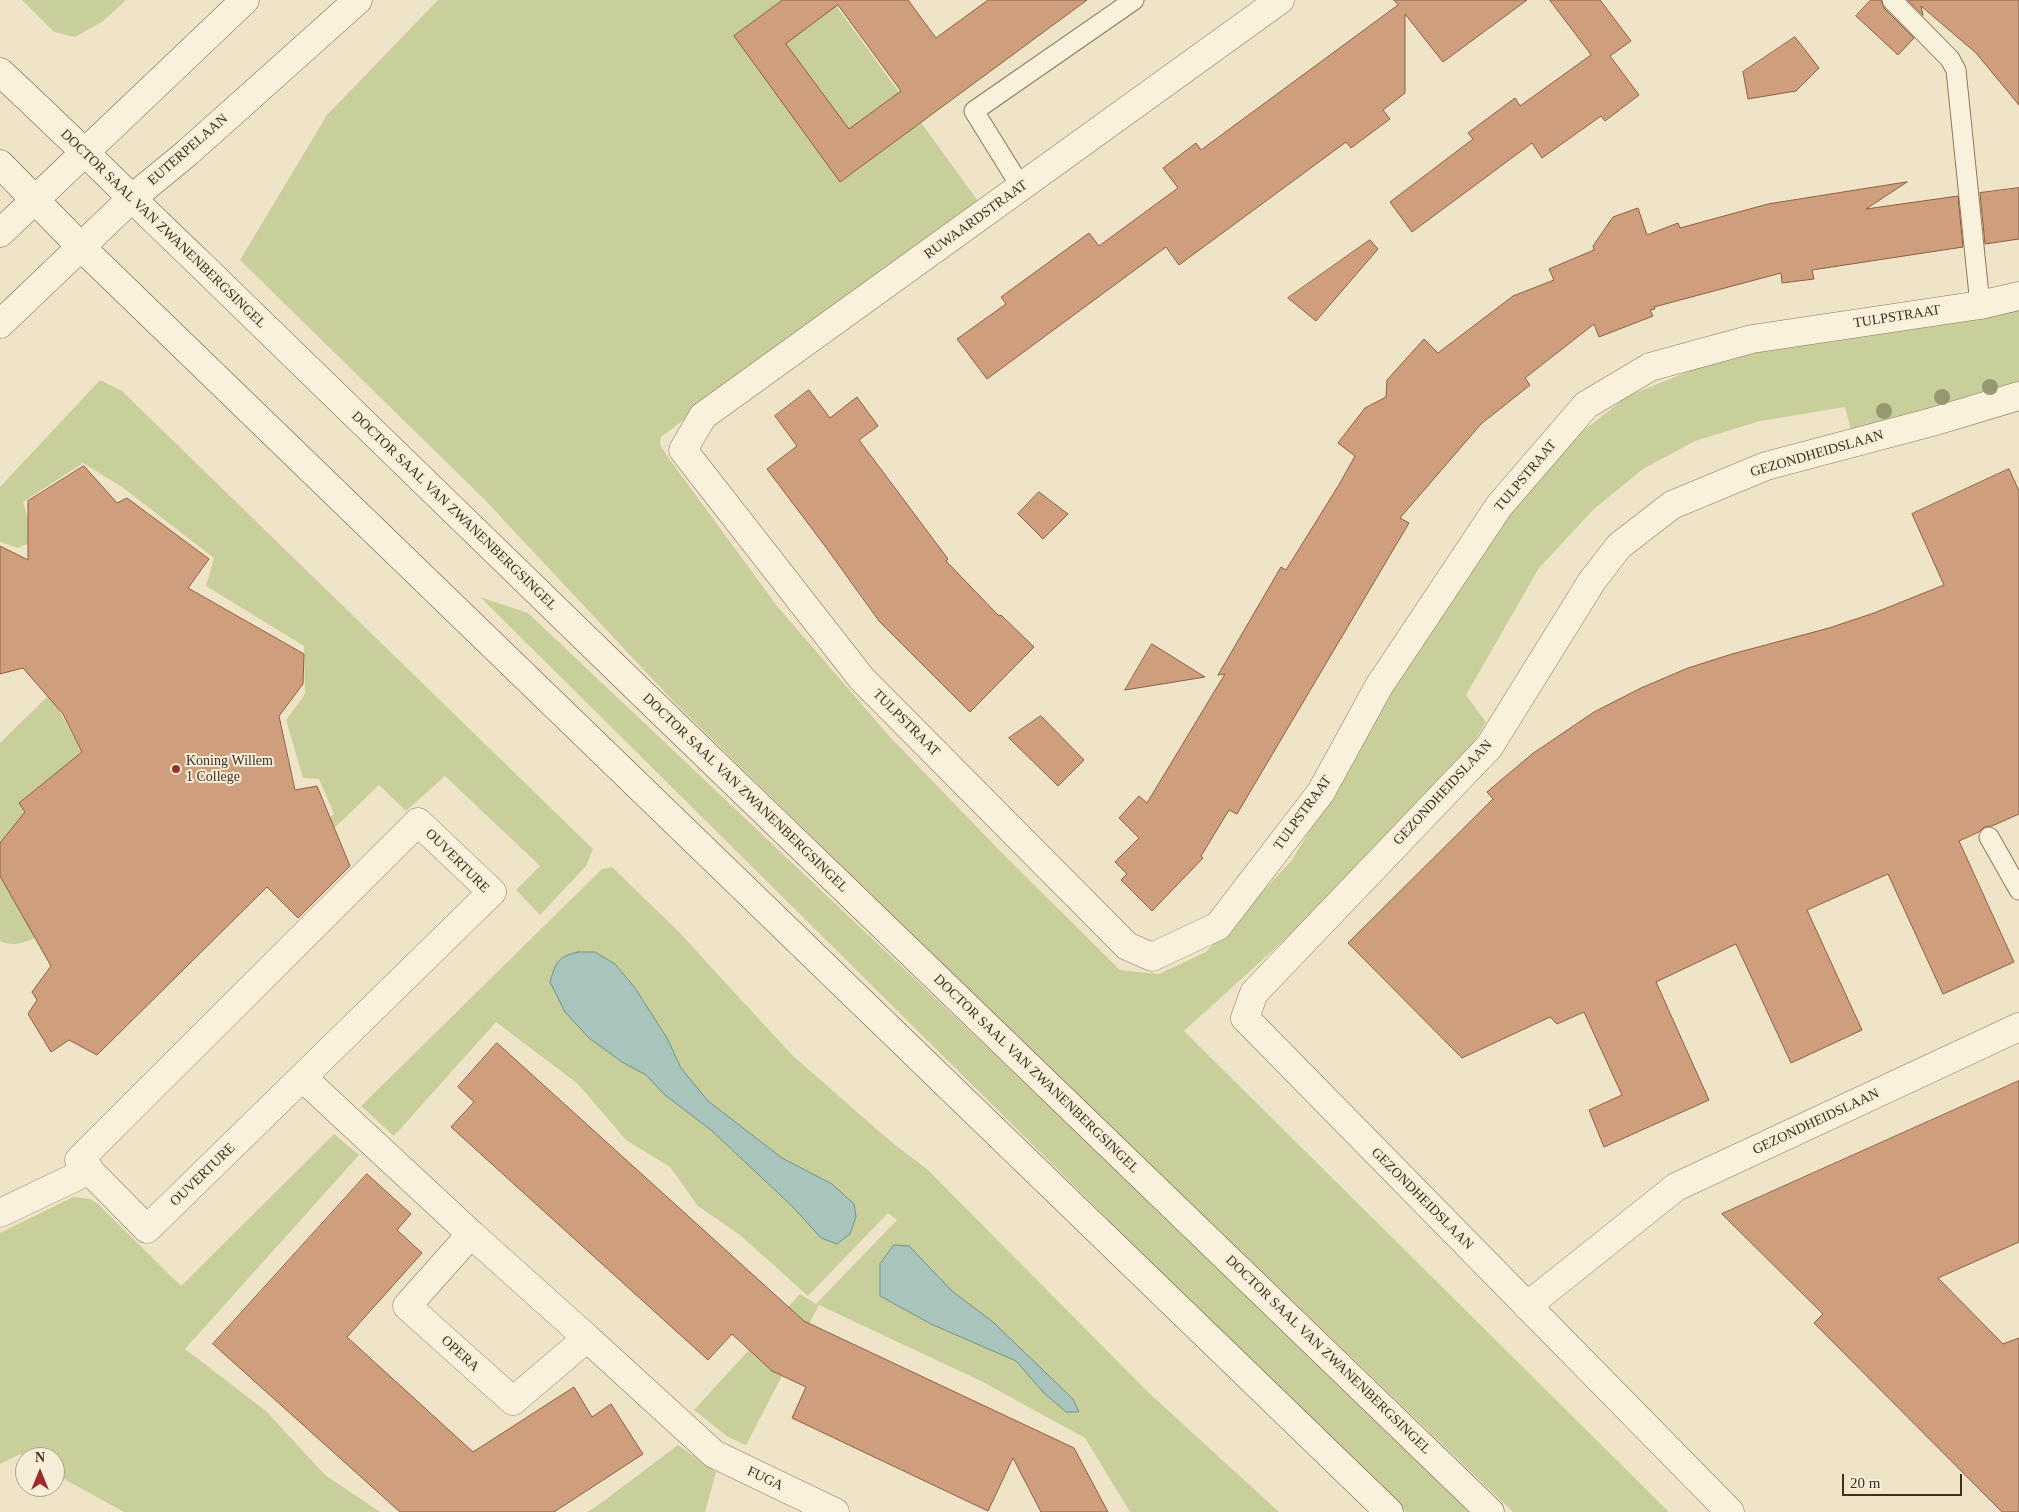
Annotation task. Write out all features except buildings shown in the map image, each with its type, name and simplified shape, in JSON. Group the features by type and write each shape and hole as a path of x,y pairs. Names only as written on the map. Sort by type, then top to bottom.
{"street":[{"path":"0,233 245,0"},
{"name":"EUTERPELAAN","path":"0,324 131,198 187,152 358,0"},
{"name":"RUWAARDSTRAAT","path":"683,450 703,416 1280,0"},
{"name":"DOCTOR SAAL VAN ZWANENBERGSINGEL","path":"0,72 197,260 642,694 1490,1512"},
{"path":"0,164 80,246 1389,1512"},
{"name":"TULPSTRAAT","path":"683,450 862,679 1127,946 1152,957 1218,926 1322,792 1379,686 1499,506 1586,404 1650,367 1752,339 1980,304 2019,296"},
{"name":"GEZONDHEIDSLAAN","path":"1730,1512 1244,1018 1254,993 1489,747 1592,581 1619,546 1672,505 1766,466 1932,422 2019,396"},
{"name":"OUVERTURE","path":"418,822 492,892 147,1229 90,1170 79,1160 418,822"},
{"name":"GEZONDHEIDSLAAN","path":"1527,1306 1676,1187 2019,1027"},
{"path":"303,1078 471,1234 587,1338"},
{"path":"0,1213 90,1170"},
{"name":"OPERA","path":"471,1234 407,1306 513,1401 587,1338"},
{"name":"FUGA","path":"587,1338 714,1454 835,1512"}],"lane":[{"path":"1021,187 974,111 1134,0"},
{"path":"1892,0 1950,59 1956,70 1980,304"},
{"path":"1989,837 2019,890"}],"green space":[{"path":"22,0 126,0 103,21 75,37 54,32"},
{"path":"438,0 832,0 978,201 661,437 660,445 777,606 889,736 1004,855 1120,970 1159,974 1206,952 1292,860 1477,549 1554,453 1628,396 1714,361 1844,334 2019,309 2019,389 1852,434 1845,407 1760,421 1695,441 1643,469 1594,509 1539,568 1466,695 1486,722 1463,761 1381,852 1184,1031 1669,1512 1513,1512 1034,1053 673,701 484,499 240,260 327,115"},
{"path":"100,380 122,391 593,849 586,866 540,915 516,890 540,866 445,776 406,811 379,785 272,888 288,850 334,814 319,779 303,778 286,720 305,694 304,646 206,586 214,558 122,487 83,463 23,502 35,540 18,548 0,542 0,487"},
{"path":"480,597 528,613 1288,1332 1474,1512 1406,1512 1275,1385"},
{"path":"50,694 82,752 19,803 25,812 0,843 0,743"},
{"path":"612,867 677,930 792,1055 889,1140 928,1170 1149,1393 1279,1512 1130,1512 1085,1438 983,1382 819,1305 746,1445 728,1437 694,1410 800,1294 816,1304 897,1220 888,1213 808,1296 740,1235 698,1206 670,1167 626,1140 578,1084 496,1022 394,1136 361,1106 602,869"},
{"path":"0,876 35,938 13,944 0,941"},
{"path":"334,1134 359,1155 185,1349 266,1411 325,1475 380,1512 124,1512 65,1480 65,1447 15,1447 15,1456 0,1464 0,1233 73,1197 90,1199 98,1204 181,1286"},
{"path":"678,1445 716,1472 705,1512 587,1512 597,1506"}],"water":[{"path":"578,952 595,952 615,964 635,988 667,1038 681,1068 708,1101 782,1158 832,1184 854,1204 856,1217 850,1234 837,1244 821,1238 793,1207 711,1130 665,1095 646,1075 622,1062 589,1038 565,1012 550,982 558,961 561,958"},
{"path":"894,1245 909,1246 952,1291 993,1322 1073,1399 1079,1412 1066,1412 1043,1392 1016,1361 931,1324 880,1296 880,1264"}],"place":[{"name":"Koning Willem 1 College","path":"176,769"}]}
